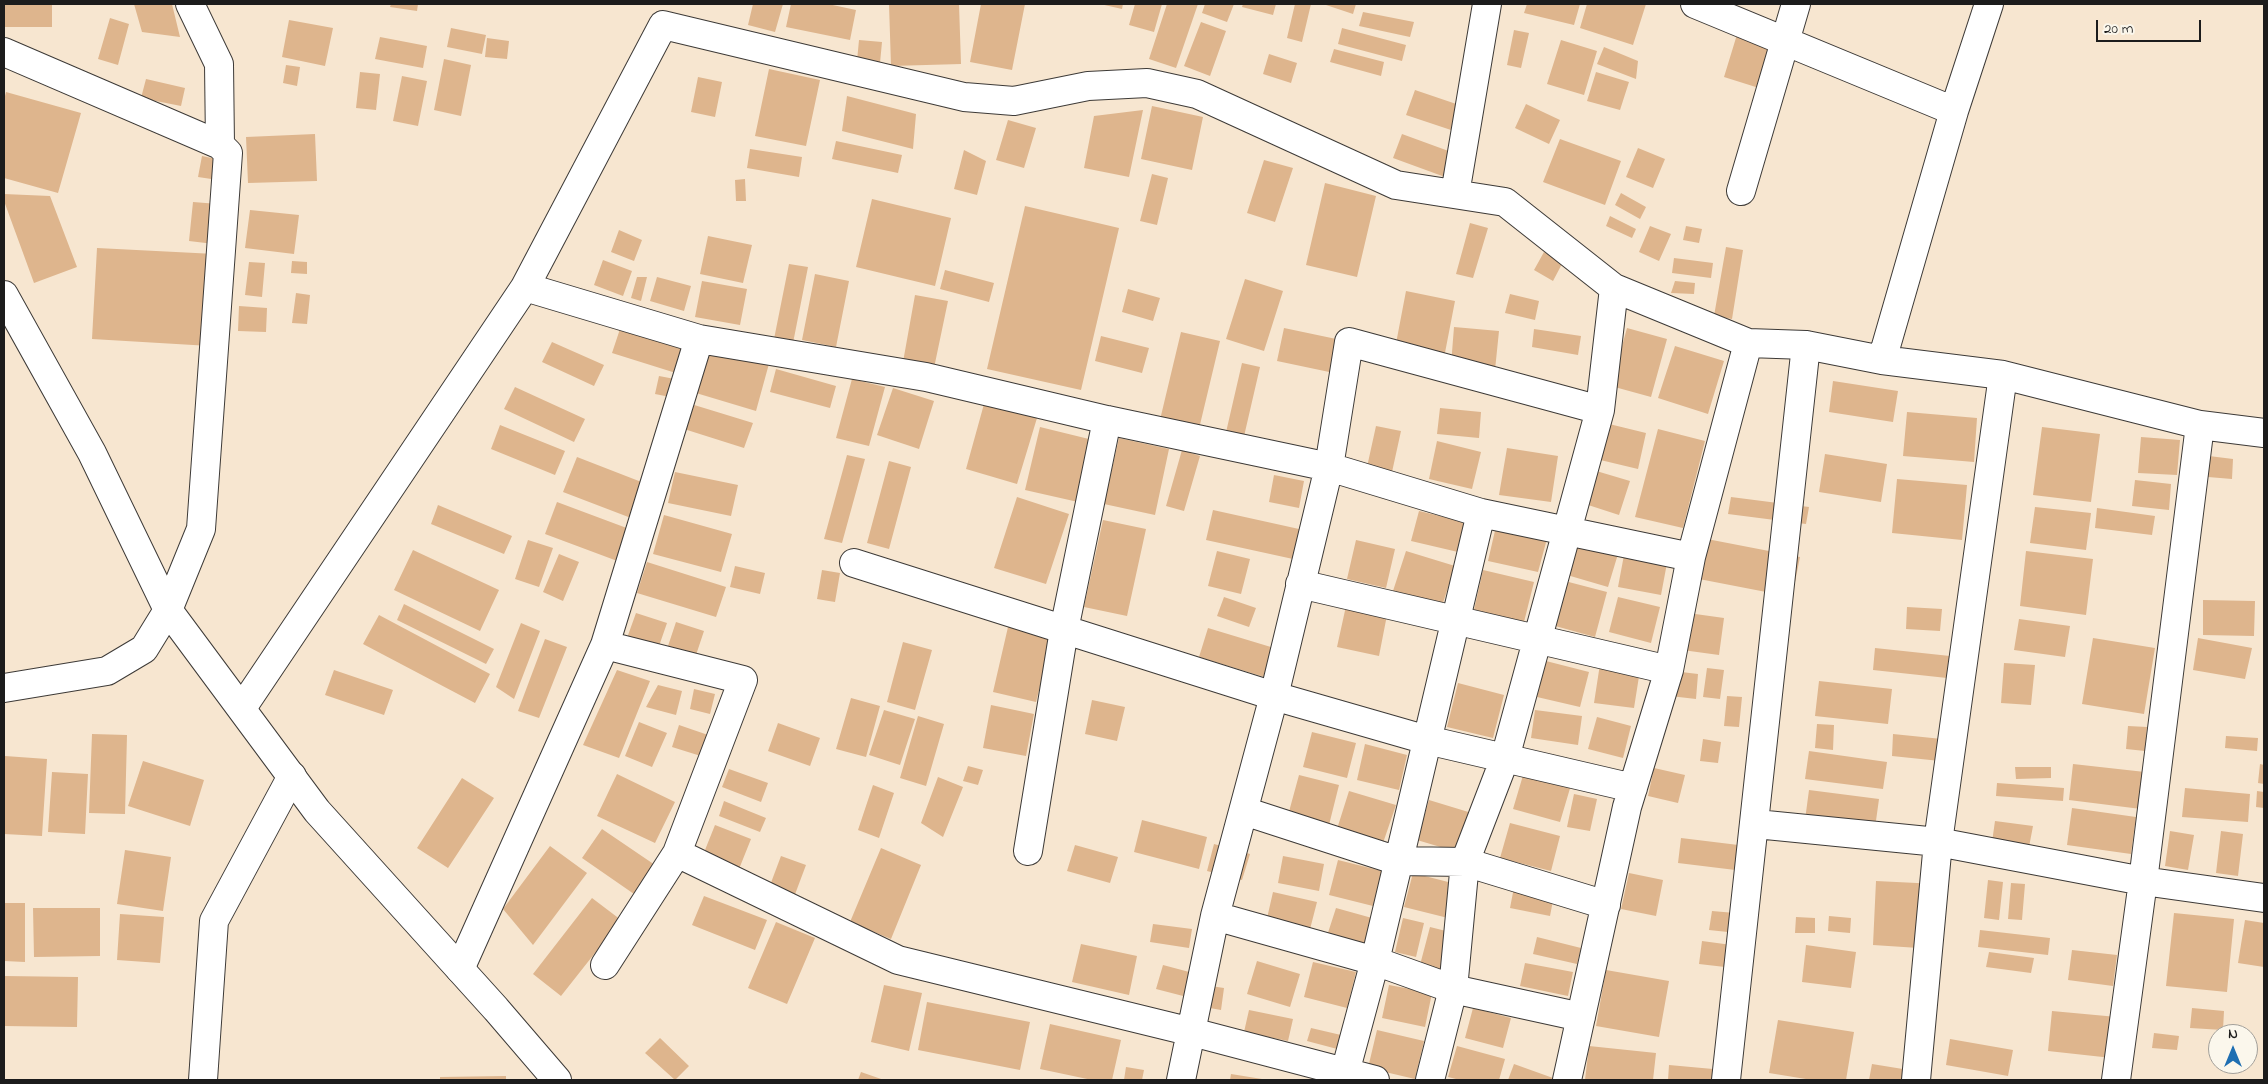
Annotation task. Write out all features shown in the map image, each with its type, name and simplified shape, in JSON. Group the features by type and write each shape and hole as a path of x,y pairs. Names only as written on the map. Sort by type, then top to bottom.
{"street":[{"path":"190,4 219,64 220,145"},
{"path":"1455,194 1487,4"},
{"path":"1695,4 1954,111"},
{"path":"1741,191 1796,4"},
{"path":"1882,360 1954,111 1989,4"},
{"path":"242,708 525,287 667,14 964,97 1014,101 1088,86 1147,83 1197,94 1396,185 1506,202 1614,288 1748,343 1806,345 1882,360 2002,375 2200,425 2264,434"},
{"path":"4,52 220,145 228,153 201,529 168,610 144,649 107,671 4,688"},
{"path":"525,287 699,339 926,377 1107,420 1329,467 1482,513 1691,557"},
{"path":"1430,1080 1453,989 1465,862 1506,758 1600,410 1614,288"},
{"path":"4,296 92,453 168,610 318,812 557,1080"},
{"path":"460,969 605,645 699,339"},
{"path":"1181,1080 1215,916 1274,696 1329,467 1349,342 1600,410"},
{"path":"1567,1080 1633,788 1669,670 1691,557 1748,343"},
{"path":"1726,1080 1756,824 1806,345"},
{"path":"1916,1080 1938,842 2002,375"},
{"path":"1028,851 1064,630 1107,420"},
{"path":"2116,1080 2144,881 2200,425"},
{"path":"1344,1077 1374,961 1482,513"},
{"path":"854,563 1274,696 1427,740 1633,788"},
{"path":"1300,584 1669,670"},
{"path":"605,645 743,680 677,853 605,965"},
{"path":"203,1080 214,921 292,776"},
{"path":"1244,812 1398,861 1465,862 1606,905"},
{"path":"1756,824 1938,842 2144,881 2264,898"},
{"path":"677,853 898,960 1192,1032 1344,1077 1375,1080"},
{"path":"1215,916 1374,961 1453,989 1581,1017"}],"building":[{"path":"4,4 52,4 52,27 4,27"},
{"path":"134,4 172,4 180,37 142,32"},
{"path":"391,4 418,4 417,11 390,7"},
{"path":"753,4 783,4 775,32 748,25"},
{"path":"791,4 828,4 856,10 850,40 786,27"},
{"path":"889,4 959,4 961,64 891,66"},
{"path":"981,4 1025,4 1012,70 970,62"},
{"path":"1100,4 1123,4 1122,9"},
{"path":"1135,4 1162,4 1154,32 1129,25"},
{"path":"1167,4 1198,4 1176,68 1149,59"},
{"path":"1205,4 1234,4 1227,22 1202,13"},
{"path":"1243,4 1276,4 1273,15 1242,7"},
{"path":"1295,4 1311,4 1302,42 1287,38"},
{"path":"1323,4 1356,4 1353,14"},
{"path":"1527,4 1580,4 1574,25 1524,13"},
{"path":"1587,4 1646,4 1633,45 1580,28"},
{"path":"1363,12 1414,22 1410,37 1359,26"},
{"path":"110,18 129,24 118,65 98,59"},
{"path":"289,20 333,28 325,66 282,57"},
{"path":"1201,22 1226,31 1210,76 1184,66"},
{"path":"451,28 486,35 482,54 447,47"},
{"path":"1342,28 1406,45 1402,61 1338,44"},
{"path":"1739,28 1793,45 1778,94 1724,77"},
{"path":"1514,30 1529,33 1521,68 1507,65"},
{"path":"380,37 427,46 423,68 375,59"},
{"path":"487,38 509,41 507,59 485,57"},
{"path":"859,40 882,42 880,63 857,61"},
{"path":"1561,40 1597,51 1584,95 1547,84"},
{"path":"1604,47 1638,61 1636,79 1597,64"},
{"path":"1334,49 1384,62 1381,76 1330,62"},
{"path":"1269,54 1297,63 1291,83 1263,74"},
{"path":"444,59 471,65 461,116 434,110"},
{"path":"286,65 300,67 297,86 283,83"},
{"path":"769,69 820,80 806,146 755,136"},
{"path":"360,72 380,74 376,110 356,108"},
{"path":"1596,72 1629,82 1620,110 1587,101"},
{"path":"402,76 427,81 418,126 393,121"},
{"path":"698,77 722,82 715,117 691,112"},
{"path":"146,79 185,88 181,106 141,98"},
{"path":"1415,90 1471,109 1463,134 1406,115"},
{"path":"6,92 81,113 58,193 4,178 4,100"},
{"path":"847,96 916,114 913,149 842,131"},
{"path":"1526,104 1560,120 1549,144 1515,128"},
{"path":"1152,106 1203,117 1192,170 1141,159"},
{"path":"1143,110 1129,177 1084,168 1094,116"},
{"path":"1008,120 1036,128 1024,168 996,160"},
{"path":"315,134 317,181 248,183 246,137"},
{"path":"1402,134 1454,153 1445,177 1393,158"},
{"path":"1560,139 1621,161 1605,205 1543,182"},
{"path":"836,141 902,155 898,173 832,159"},
{"path":"1638,148 1665,159 1653,188 1626,177"},
{"path":"750,149 802,157 799,177 747,168"},
{"path":"964,150 986,161 977,195 954,189"},
{"path":"202,156 221,160 218,180 198,177"},
{"path":"1264,160 1293,168 1275,222 1247,213"},
{"path":"1152,174 1168,178 1157,225 1140,221"},
{"path":"745,179 746,201 736,201 735,180"},
{"path":"1325,183 1376,196 1357,277 1306,265"},
{"path":"1621,193 1646,207 1640,219 1615,205"},
{"path":"4,194 50,196 77,267 34,283 4,201"},
{"path":"872,199 951,218 935,286 856,267"},
{"path":"193,202 218,204 214,244 189,241"},
{"path":"1025,206 1119,228 1081,390 987,369"},
{"path":"250,210 299,215 294,254 245,248"},
{"path":"1610,216 1636,229 1632,238 1606,226"},
{"path":"1470,223 1488,228 1473,278 1456,274"},
{"path":"1650,226 1671,234 1659,261 1639,252"},
{"path":"1686,226 1702,229 1699,243 1683,240"},
{"path":"619,230 642,240 634,261 611,252"},
{"path":"708,236 752,245 743,283 700,274"},
{"path":"1726,247 1743,250 1732,319 1714,316"},
{"path":"97,248 215,254 210,346 92,339"},
{"path":"1544,252 1563,262 1553,281 1534,270"},
{"path":"1674,258 1713,263 1711,278 1672,273"},
{"path":"603,260 632,271 623,296 594,285"},
{"path":"292,261 307,262 307,274 291,273"},
{"path":"249,262 265,263 262,297 245,295"},
{"path":"789,264 808,267 793,343 774,339"},
{"path":"945,270 994,283 989,302 940,289"},
{"path":"815,274 849,281 836,347 802,340"},
{"path":"637,277 647,277 641,301 631,298"},
{"path":"657,277 691,286 684,311 650,301"},
{"path":"1245,279 1283,291 1264,351 1226,339"},
{"path":"702,281 747,289 740,325 695,317"},
{"path":"1675,281 1695,283 1694,294 1671,293"},
{"path":"1128,289 1160,298 1153,321 1122,312"},
{"path":"1406,291 1455,301 1443,363 1394,354"},
{"path":"296,293 310,295 307,324 292,323"},
{"path":"1510,294 1539,301 1535,320 1505,313"},
{"path":"915,295 948,301 934,368 903,362"},
{"path":"239,306 267,308 266,332 238,331"},
{"path":"621,326 687,346 679,374 612,353"},
{"path":"1454,327 1499,331 1495,370 1451,365"},
{"path":"1284,328 1341,340 1334,373 1277,361"},
{"path":"1627,328 1667,339 1651,397 1611,386"},
{"path":"1534,329 1581,336 1578,355 1532,347"},
{"path":"1181,332 1220,341 1198,433 1159,424"},
{"path":"1101,336 1149,348 1142,373 1095,361"},
{"path":"552,342 604,365 594,386 542,362"},
{"path":"710,343 770,360 756,411 696,393"},
{"path":"1675,346 1724,361 1708,414 1658,398"},
{"path":"1242,363 1260,367 1242,445 1224,441"},
{"path":"776,369 836,386 830,408 770,392"},
{"path":"659,376 680,380 675,398 655,394"},
{"path":"852,379 885,387 869,446 836,438"},
{"path":"1833,381 1898,391 1893,422 1829,412"},
{"path":"515,387 585,419 574,442 504,409"},
{"path":"893,388 934,401 919,449 877,435"},
{"path":"691,404 753,423 744,448 684,429"},
{"path":"984,404 1037,418 1017,484 966,469"},
{"path":"1440,408 1481,412 1479,438 1437,434"},
{"path":"1907,412 1977,418 1974,462 1903,456"},
{"path":"1601,422 1646,433 1638,469 1592,458"},
{"path":"500,425 565,451 555,475 491,449"},
{"path":"1376,426 1401,431 1392,472 1367,467"},
{"path":"1040,427 1093,440 1078,502 1025,490"},
{"path":"2042,427 2100,434 2091,502 2033,495"},
{"path":"1658,429 1705,441 1683,528 1635,517"},
{"path":"2141,437 2180,440 2177,475 2138,473"},
{"path":"1119,438 1169,449 1155,515 1104,504"},
{"path":"1437,441 1481,452 1472,489 1429,479"},
{"path":"1507,448 1558,456 1551,502 1499,495"},
{"path":"1182,450 1200,456 1184,511 1166,506"},
{"path":"1825,454 1887,464 1881,502 1819,492"},
{"path":"847,455 865,459 842,543 824,539"},
{"path":"2209,456 2233,459 2232,479 2208,477"},
{"path":"577,457 644,483 631,518 563,492"},
{"path":"889,461 911,467 889,549 867,543"},
{"path":"1593,470 1630,481 1619,515 1582,503"},
{"path":"675,472 738,485 731,516 668,503"},
{"path":"1274,475 1304,481 1299,508 1269,502"},
{"path":"1897,479 1967,485 1962,540 1892,533"},
{"path":"2135,480 2171,484 2169,510 2132,506"},
{"path":"1017,497 1069,514 1046,584 994,568"},
{"path":"1731,497 1809,507 1806,524 1728,514"},
{"path":"557,502 632,530 620,562 545,534"},
{"path":"438,505 512,536 504,554 431,524"},
{"path":"2035,507 2091,513 2086,550 2030,543"},
{"path":"2097,508 2155,516 2152,535 2095,528"},
{"path":"1213,510 1299,529 1293,559 1206,540"},
{"path":"1419,511 1465,522 1458,552 1411,541"},
{"path":"664,515 732,534 721,572 653,554"},
{"path":"1103,520 1146,529 1127,616 1084,607"},
{"path":"1497,522 1548,535 1538,572 1488,561"},
{"path":"1707,539 1800,557 1792,597 1699,579"},
{"path":"528,540 553,548 539,587 515,579"},
{"path":"1356,540 1395,549 1386,588 1347,579"},
{"path":"1577,542 1618,554 1608,587 1567,575"},
{"path":"413,550 499,590 480,631 394,590"},
{"path":"1217,551 1250,559 1241,594 1208,586"},
{"path":"1406,551 1455,566 1442,606 1393,591"},
{"path":"2026,551 2093,559 2086,615 2020,606"},
{"path":"559,554 579,562 563,601 543,592"},
{"path":"1624,555 1667,563 1661,595 1618,587"},
{"path":"647,562 726,587 716,617 637,593"},
{"path":"735,566 765,573 760,594 730,587"},
{"path":"822,570 840,573 835,602 817,599"},
{"path":"1483,570 1534,582 1524,622 1474,610"},
{"path":"1561,580 1607,592 1595,637 1548,624"},
{"path":"1224,597 1256,608 1249,627 1217,616"},
{"path":"1618,597 1660,607 1651,643 1609,632"},
{"path":"2203,600 2255,601 2254,636 2203,635"},
{"path":"404,604 494,649 486,664 397,620"},
{"path":"1346,606 1387,615 1379,656 1337,647"},
{"path":"1907,607 1942,609 1940,631 1906,629"},
{"path":"1681,612 1724,618 1719,655 1675,649"},
{"path":"636,613 667,623 658,649 627,638"},
{"path":"379,615 490,674 475,703 363,644"},
{"path":"2019,619 2070,626 2065,657 2014,650"},
{"path":"676,622 704,631 695,658 667,649"},
{"path":"521,623 540,631 514,699 496,687"},
{"path":"1008,627 1052,638 1036,702 993,692"},
{"path":"1208,628 1294,654 1284,683 1199,657"},
{"path":"2093,638 2155,648 2144,714 2082,704"},
{"path":"2198,638 2252,648 2245,679 2193,670"},
{"path":"545,639 567,647 539,718 518,711"},
{"path":"903,642 932,650 915,710 887,702"},
{"path":"1875,648 1950,656 1947,678 1873,670"},
{"path":"1546,661 1589,672 1580,707 1537,697"},
{"path":"2004,663 2035,665 2031,705 2001,703"},
{"path":"1600,664 1640,670 1634,708 1594,703"},
{"path":"1707,668 1724,670 1720,699 1703,697"},
{"path":"334,670 393,690 384,715 325,695"},
{"path":"617,670 650,681 619,758 583,745"},
{"path":"1673,671 1698,674 1696,699 1670,696"},
{"path":"1819,681 1892,689 1888,724 1815,716"},
{"path":"1458,683 1504,695 1493,738 1447,727"},
{"path":"658,685 682,691 676,715 646,707"},
{"path":"694,689 715,694 710,714 690,709"},
{"path":"1727,696 1742,697 1739,727 1724,726"},
{"path":"851,698 880,706 866,757 836,749"},
{"path":"1092,700 1125,707 1117,741 1085,734"},
{"path":"991,705 1034,714 1026,756 983,748"},
{"path":"884,710 915,719 900,765 869,755"},
{"path":"1535,710 1582,716 1578,745 1531,738"},
{"path":"918,716 944,724 926,786 900,778"},
{"path":"1597,717 1631,726 1623,758 1588,749"},
{"path":"639,722 667,733 652,767 625,756"},
{"path":"778,723 820,738 810,766 768,751"},
{"path":"1817,724 1834,725 1833,750 1815,748"},
{"path":"679,725 711,736 704,757 672,747"},
{"path":"2128,726 2147,727 2145,751 2126,749"},
{"path":"1312,732 1356,743 1347,778 1303,767"},
{"path":"92,734 127,735 125,814 89,813"},
{"path":"1893,734 1942,739 1940,761 1892,756"},
{"path":"2226,736 2258,738 2257,751 2225,748"},
{"path":"1703,739 1721,742 1718,763 1700,761"},
{"path":"1365,744 1407,755 1399,790 1357,780"},
{"path":"1809,751 1887,762 1883,789 1805,779"},
{"path":"5,756 47,759 42,836 4,834"},
{"path":"143,761 204,780 190,826 128,806"},
{"path":"2073,764 2145,772 2141,809 2069,800"},
{"path":"2260,764 2264,765 2264,784 2258,783"},
{"path":"968,766 983,770 978,785 963,781"},
{"path":"2015,767 2051,767 2051,778 2016,779"},
{"path":"1654,768 1685,775 1678,803 1648,796"},
{"path":"729,769 768,783 761,802 722,787"},
{"path":"52,772 88,774 85,834 48,832"},
{"path":"1524,772 1571,785 1560,822 1513,809"},
{"path":"617,774 675,802 655,843 597,816"},
{"path":"1299,775 1339,785 1328,829 1287,819"},
{"path":"938,777 963,787 943,837 921,823"},
{"path":"462,778 494,798 448,868 417,848"},
{"path":"1997,783 2064,788 2063,801 1996,796"},
{"path":"873,785 894,793 879,838 858,830"},
{"path":"2185,788 2250,794 2248,822 2182,817"},
{"path":"1809,790 1879,799 1875,828 1805,820"},
{"path":"1349,791 1396,805 1383,843 1337,829"},
{"path":"2257,791 2264,792 2264,808 2256,807"},
{"path":"1574,794 1597,799 1590,831 1567,827"},
{"path":"1429,800 1475,814 1464,854 1417,840"},
{"path":"724,801 766,818 760,832 719,816"},
{"path":"2072,808 2136,817 2131,854 2067,845"},
{"path":"1142,820 1207,837 1199,869 1134,852"},
{"path":"1995,821 2033,826 2029,847 1992,842"},
{"path":"1510,823 1560,836 1551,871 1500,858"},
{"path":"715,825 751,839 737,874 701,860"},
{"path":"602,829 655,865 634,894 582,858"},
{"path":"2170,831 2194,835 2188,870 2165,866"},
{"path":"2221,831 2243,834 2238,876 2216,873"},
{"path":"1681,838 1763,848 1760,873 1678,863"},
{"path":"1214,844 1250,854 1242,880 1207,871"},
{"path":"1075,845 1118,857 1110,883 1067,871"},
{"path":"550,846 587,873 533,945 503,909"},
{"path":"881,848 921,865 891,939 850,922"},
{"path":"125,850 171,857 163,911 117,904"},
{"path":"781,856 806,865 794,897 769,888"},
{"path":"1283,856 1324,864 1319,891 1278,883"},
{"path":"1338,860 1382,871 1373,906 1329,895"},
{"path":"1413,873 1456,884 1448,918 1404,907"},
{"path":"1629,873 1663,880 1656,916 1621,909"},
{"path":"1988,880 2003,882 1999,920 1984,918"},
{"path":"1876,881 1937,884 1934,949 1873,945"},
{"path":"1515,882 1555,890 1550,916 1510,908"},
{"path":"2011,883 2025,884 2022,920 2008,919"},
{"path":"1273,892 1317,902 1308,937 1265,927"},
{"path":"704,896 767,920 755,950 692,925"},
{"path":"592,898 621,920 561,996 533,974"},
{"path":"4,903 25,903 25,962 4,961"},
{"path":"33,908 100,908 100,956 34,957"},
{"path":"1336,908 1372,918 1362,953 1325,942"},
{"path":"1712,911 1758,915 1756,935 1709,930"},
{"path":"2174,913 2234,919 2227,992 2166,986"},
{"path":"120,914 164,917 160,963 117,960"},
{"path":"1829,916 1851,918 1850,933 1828,931"},
{"path":"1796,917 1815,918 1815,933 1795,933"},
{"path":"1403,918 1424,923 1416,957 1395,952"},
{"path":"2245,920 2264,923 2264,967 2238,963"},
{"path":"776,922 815,938 787,1004 748,988"},
{"path":"1153,924 1192,929 1189,948 1150,942"},
{"path":"1430,927 1454,933 1444,971 1420,965"},
{"path":"1980,930 2050,938 2048,955 1978,947"},
{"path":"1537,937 1581,948 1577,964 1533,954"},
{"path":"1702,941 1754,948 1751,970 1699,964"},
{"path":"1081,944 1137,956 1129,995 1072,982"},
{"path":"1806,945 1856,952 1851,988 1802,982"},
{"path":"2072,950 2117,955 2113,986 2068,980"},
{"path":"1989,952 2034,958 2031,973 1986,967"},
{"path":"1257,961 1300,974 1290,1007 1247,994"},
{"path":"1313,962 1356,972 1347,1008 1304,997"},
{"path":"1525,963 1573,972 1568,996 1520,986"},
{"path":"1163,965 1193,973 1187,997 1156,989"},
{"path":"1606,970 1669,981 1659,1037 1596,1026"},
{"path":"4,976 78,977 77,1027 4,1026"},
{"path":"1197,984 1224,988 1221,1010 1193,1005"},
{"path":"884,985 922,993 909,1051 871,1042"},
{"path":"1389,985 1432,993 1425,1027 1382,1018"},
{"path":"927,1002 1030,1022 1020,1070 918,1050"},
{"path":"1473,1008 1511,1018 1503,1048 1465,1038"},
{"path":"2192,1008 2224,1011 2223,1024 2208,1024 2208,1029 2190,1028"},
{"path":"1249,1010 1293,1019 1288,1041 1244,1032"},
{"path":"2052,1011 2117,1017 2112,1058 2048,1051"},
{"path":"1778,1020 1854,1032 1846,1080 1812,1080 1769,1073"},
{"path":"1050,1024 1121,1040 1112,1080 1092,1080 1040,1069"},
{"path":"1311,1028 1341,1035 1341,1050 1307,1041"},
{"path":"1377,1030 1424,1041 1415,1079 1368,1068"},
{"path":"2154,1033 2179,1036 2177,1050 2152,1048"},
{"path":"660,1038 689,1066 675,1080 645,1053"},
{"path":"1950,1039 2013,1050 2008,1076 1946,1065"},
{"path":"1457,1046 1505,1059 1499,1080 1460,1080 1448,1077"},
{"path":"1589,1046 1656,1053 1653,1080 1585,1080"},
{"path":"1514,1064 1553,1078 1552,1080 1508,1080"},
{"path":"1872,1064 1909,1070 1907,1080 1869,1080"},
{"path":"1669,1065 1724,1070 1724,1080 1668,1080"},
{"path":"1126,1067 1144,1070 1142,1080 1124,1080"},
{"path":"861,1072 884,1080 858,1080"},
{"path":"1231,1074 1262,1079 1262,1080 1230,1080"},
{"path":"506,1076 506,1080 440,1080 440,1077"}]}
